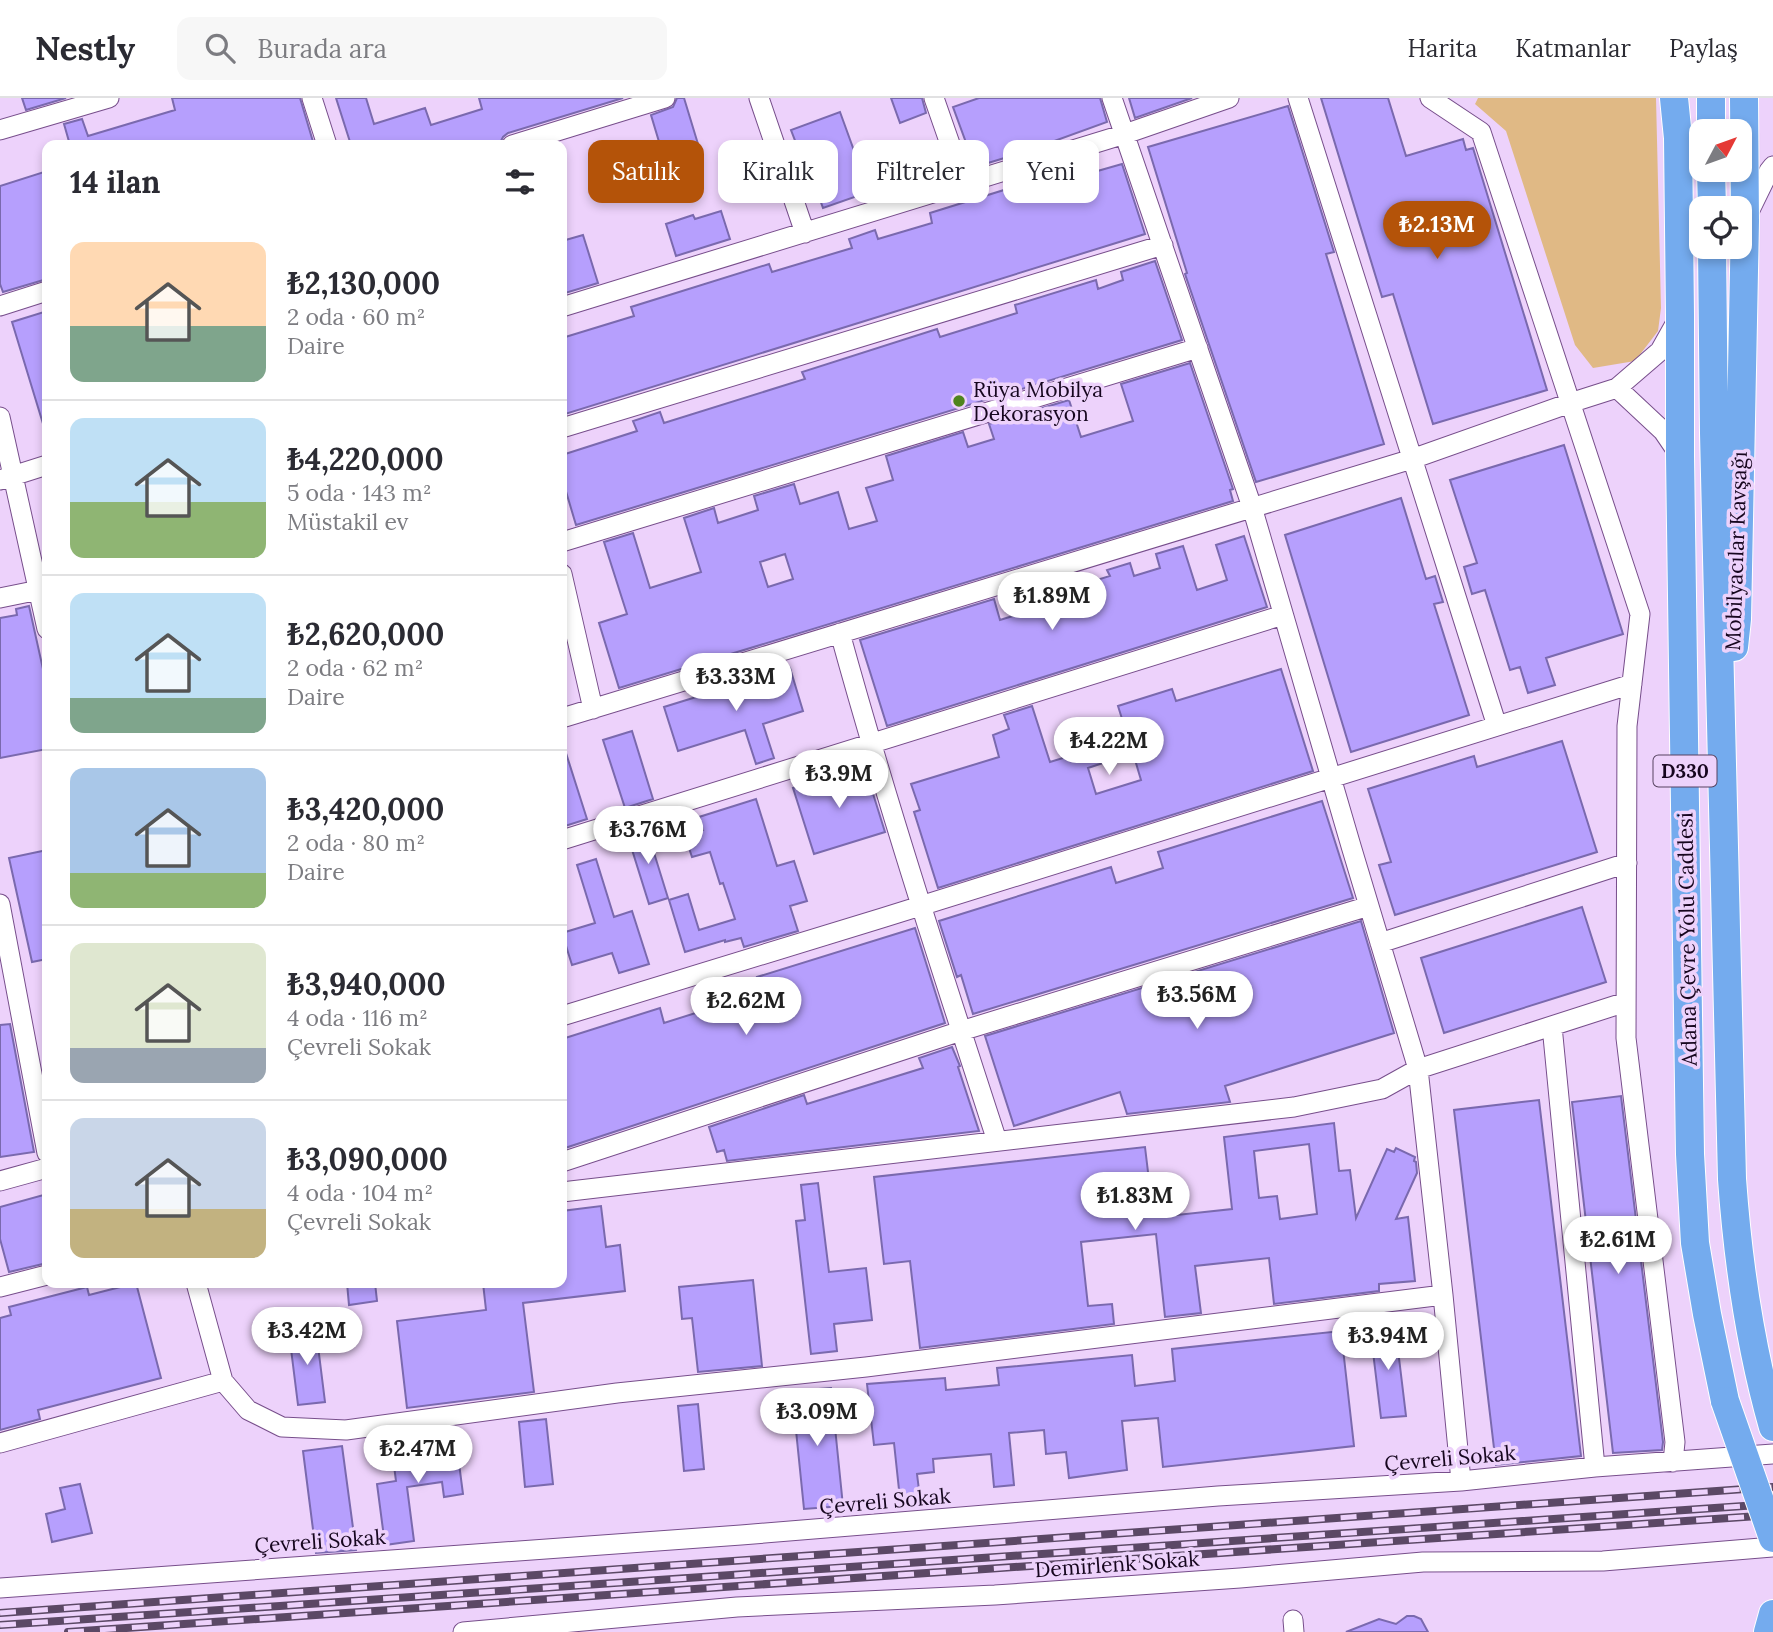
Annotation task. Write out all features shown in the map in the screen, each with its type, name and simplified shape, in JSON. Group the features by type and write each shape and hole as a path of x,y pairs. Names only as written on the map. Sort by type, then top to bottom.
{"highway":[{"name":"D330","path":"1674,98 1678,138"},
{"path":"1678,138 1682,98"},
{"path":"1711,98 1711,119"},
{"name":"Mobilyacılar Kavşağı","path":"1744,98 1745,196"},
{"name":"Adana Çevre Yolu Caddesi","path":"1678,138 1690,1154 1695,1243 1725,1401 1770,1528"},
{"name":"Mobilyacılar Kavşağı","path":"1712,259 1714,433 1723,730"},
{"name":"Mobilyacılar Kavşağı","path":"1723,730 1738,620 1744,259"},
{"name":"Adana Çevre Yolu Caddesi","path":"1723,730 1732,1179 1736,1238 1763,1393 1773,1427"},
{"path":"1770,1528 1773,1558"},
{"path":"1768,1632 1773,1614"}],"street":[{"path":"0,130 108,98"},
{"path":"312,98 325,140"},
{"path":"528,140 665,98"},
{"path":"759,98 805,233"},
{"path":"934,98 949,140"},
{"path":"1112,98 1252,507 1418,1069 1461,1481"},
{"path":"989,176 1229,98"},
{"path":"1298,98 1496,726"},
{"path":"1430,98 1457,105 1481,132 1640,614 1627,726 1626,1038 1675,1442 1673,1462"},
{"path":"1752,206 1773,166"},
{"path":"567,305 902,203"},
{"path":"567,426 1163,245"},
{"path":"0,306 42,293"},
{"path":"567,717 1412,459 1617,388 1660,351 1681,315"},
{"path":"567,540 1198,348"},
{"path":"1617,388 1663,431 1680,456"},
{"path":"0,417 7,478 42,605"},
{"path":"7,478 42,467"},
{"path":"0,598 39,590"},
{"path":"567,596 593,709"},
{"path":"567,838 1283,615"},
{"path":"840,633 870,743 920,906 996,1141"},
{"path":"567,1014 1632,684"},
{"path":"1380,943 1627,863"},
{"path":"0,904 42,1127"},
{"path":"567,1160 961,1031 1369,906"},
{"path":"567,1191 1294,1107 1382,1089 1418,1069 1626,1002"},
{"path":"1552,1026 1595,1467"},
{"path":"0,1181 42,1169"},
{"path":"0,1287 42,1276"},
{"path":"197,1288 223,1381 248,1410 282,1427 346,1430 617,1393 866,1367 1443,1295"},
{"path":"0,1443 223,1381"},
{"name":"Çevreli Sokak","path":"0,1588 741,1535 1218,1496 1461,1481 1595,1467 1773,1454"},
{"name":"Demirlenk Sokak","path":"463,1632 737,1607 995,1595 1423,1562 1603,1560 1773,1547"}],"shaded area":[{"path":"1478,98 1656,98 1661,308 1658,331 1635,361 1593,368 1575,345 1506,131 1475,104"}],"building":[{"path":"22,98 66,98 26,110"},
{"path":"172,98 300,98 313,140 69,140 64,124 82,119 88,136 175,110"},
{"path":"336,98 366,98 374,124 425,108 431,125 482,109 479,98 623,98 508,133 502,140 349,140"},
{"path":"677,98 684,98 697,140 658,140 651,115 673,107"},
{"path":"891,98 922,98 926,113 900,123"},
{"path":"979,98 1100,98 1107,122 1057,140 1003,140 1003,158 989,163 989,140 965,140 953,107"},
{"path":"1129,98 1192,98 1135,118"},
{"path":"1321,98 1388,98 1406,156 1463,139 1466,150 1473,148 1547,390 1433,424 1393,294 1382,297"},
{"path":"1288,106 1334,252 1326,254 1384,444 1256,482 1185,274 1187,273 1148,147"},
{"path":"840,112 852,145 852,198 838,203 838,140 795,140 791,130"},
{"path":"1122,164 1145,234 567,413 567,336 634,316 631,307 769,264 772,272 852,248 849,239 875,230 878,239 932,223 930,213 962,203 989,203 989,195 1003,190 1003,203 1099,203 1099,171"},
{"path":"42,173 42,280 3,292 0,284 0,186"},
{"path":"821,203 837,203 823,208"},
{"path":"721,211 730,239 676,256 666,224 693,215 695,219"},
{"path":"583,235 598,283 567,292 567,240"},
{"path":"1155,261 1182,340 576,525 567,495 567,453 637,431 633,421 660,412 664,423 805,379 802,372 937,329 940,337 1017,313 1015,305 1096,280 1098,289 1123,280 1121,272"},
{"path":"42,313 42,420 12,322"},
{"path":"1190,363 1233,489 1230,490 1233,501 619,688 599,623 627,614 604,542 633,533 650,588 701,572 684,518 714,508 718,523 758,510 754,496 794,484 800,504 838,492 849,529 877,521 866,488 893,480 886,456 963,432 968,447 994,439 989,424 1069,400 1081,437 1133,421 1121,384","holes":["785,554 793,579 768,587 760,562"]},
{"path":"1564,445 1623,634 1546,658 1555,685 1528,693 1520,667 1510,670 1485,590 1472,594 1464,567 1477,563 1450,480"},
{"path":"1401,498 1426,579 1435,576 1443,602 1434,604 1469,715 1351,752 1285,535"},
{"path":"1244,536 1267,607 887,726 860,640 994,599 1000,620 1032,610 1029,601 1110,576 1107,570 1130,563 1134,576 1160,568 1156,554 1183,546 1197,590 1227,580 1216,545"},
{"path":"29,606 42,664 42,750 0,758 0,618 17,615 16,609"},
{"path":"790,668 803,711 763,724 774,758 756,764 745,730 678,751 664,707"},
{"path":"1281,669 1313,771 938,888 914,812 920,810 911,784 999,757 993,735 1009,729 1004,715 1032,706 1050,762 1128,738 1118,706 1172,689 1176,701","holes":["1133,753 1141,780 1096,794 1088,768"]},
{"path":"632,731 653,799 625,808 603,740"},
{"path":"1562,741 1597,852 1395,915 1379,865 1391,862 1368,789 1474,756 1477,767"},
{"path":"567,756 587,819 567,825"},
{"path":"864,765 885,832 814,854 793,788"},
{"path":"756,799 777,866 794,861 807,901 790,906 798,931 744,947 741,938 685,952 669,900 688,894 699,930 735,919 710,852 692,857 685,836 703,830 699,817"},
{"path":"1322,801 1353,898 973,1014 961,975 957,977 939,921 1111,867 1116,883 1163,868 1158,852"},
{"path":"646,827 668,898 649,904 629,840 634,839 632,831"},
{"path":"42,851 42,960 32,962 9,858"},
{"path":"596,859 614,917 632,911 649,964 619,973 612,953 572,965 567,949 567,931 595,923 577,865"},
{"path":"1582,907 1606,982 1444,1033 1421,958"},
{"path":"1361,921 1394,1033 1225,1086 1230,1102 1127,1114 1120,1092 1014,1126 985,1036"},
{"path":"915,928 945,1023 567,1147 567,1037 660,1008 664,1023 762,992 757,977"},
{"path":"10,1024 34,1152 0,1157 0,1025"},
{"path":"952,1047 979,1131 727,1161 724,1150 717,1152 709,1127 804,1095 807,1104 923,1068 919,1058"},
{"path":"1621,1096 1663,1442 1662,1450 1613,1453 1572,1102"},
{"path":"1539,1100 1581,1456 1496,1465 1454,1110"},
{"path":"1334,1123 1339,1171 1350,1170 1356,1218 1387,1149 1394,1152 1396,1148 1415,1157 1417,1173 1396,1219 1408,1217 1415,1281 1379,1284 1379,1291 1274,1304 1269,1258 1195,1266 1201,1313 1165,1317 1156,1234 1081,1242 1088,1306 1112,1304 1114,1324 920,1348 910,1261 884,1264 874,1177 1145,1147 1151,1197 1174,1194 1177,1215 1232,1209 1224,1137","holes":["1309,1144 1317,1214 1280,1219 1277,1196 1259,1198 1254,1151"]},
{"path":"818,1183 829,1272 866,1268 872,1320 834,1324 837,1351 811,1354 796,1221 805,1220 801,1185"},
{"path":"42,1195 42,1264 9,1272 0,1239 0,1207"},
{"path":"601,1206 606,1247 620,1245 625,1291 523,1303 534,1392 407,1408 397,1321 486,1310 484,1288 567,1288 567,1210"},
{"path":"753,1280 762,1366 698,1372 692,1318 682,1319 679,1287"},
{"path":"83,1288 87,1288 89,1295 116,1288 137,1288 161,1378 38,1410 40,1419 0,1430 0,1318 11,1315 9,1307"},
{"path":"347,1288 376,1288 377,1301 349,1305"},
{"path":"1395,1325 1406,1416 1381,1418 1370,1327"},
{"path":"316,1330 325,1402 298,1405 289,1333"},
{"path":"1341,1331 1354,1446 1163,1467 1158,1418 1122,1421 1127,1470 1069,1478 1066,1452 1046,1454 1044,1430 1009,1433 1014,1485 994,1487 991,1454 933,1459 934,1472 917,1474 920,1498 900,1499 894,1443 874,1445 867,1384 945,1378 946,1390 999,1385 997,1368 1132,1355 1135,1386 1175,1381 1172,1349"},
{"path":"831,1388 843,1506 804,1509 792,1391"},
{"path":"698,1404 704,1469 684,1471 678,1406"},
{"path":"546,1419 553,1484 525,1487 519,1422"},
{"path":"455,1433 463,1494 444,1497 442,1482 407,1487 414,1541 385,1545 377,1484 396,1481 393,1458 408,1456 407,1452 419,1449 437,1447 436,1436"},
{"path":"342,1446 356,1550 316,1553 303,1451"},
{"path":"80,1484 92,1533 52,1542 46,1514 65,1509 60,1488"},
{"path":"1407,1616 1421,1619 1428,1632 1346,1632 1379,1619 1396,1624"}],"railway":[{"path":"0,1613 1773,1487"},
{"path":"0,1625 1773,1504"},
{"path":"68,1632 1773,1515"}],"place":[{"name":"Rüya Mobilya Dekorasyon","path":"959,401"}]}
